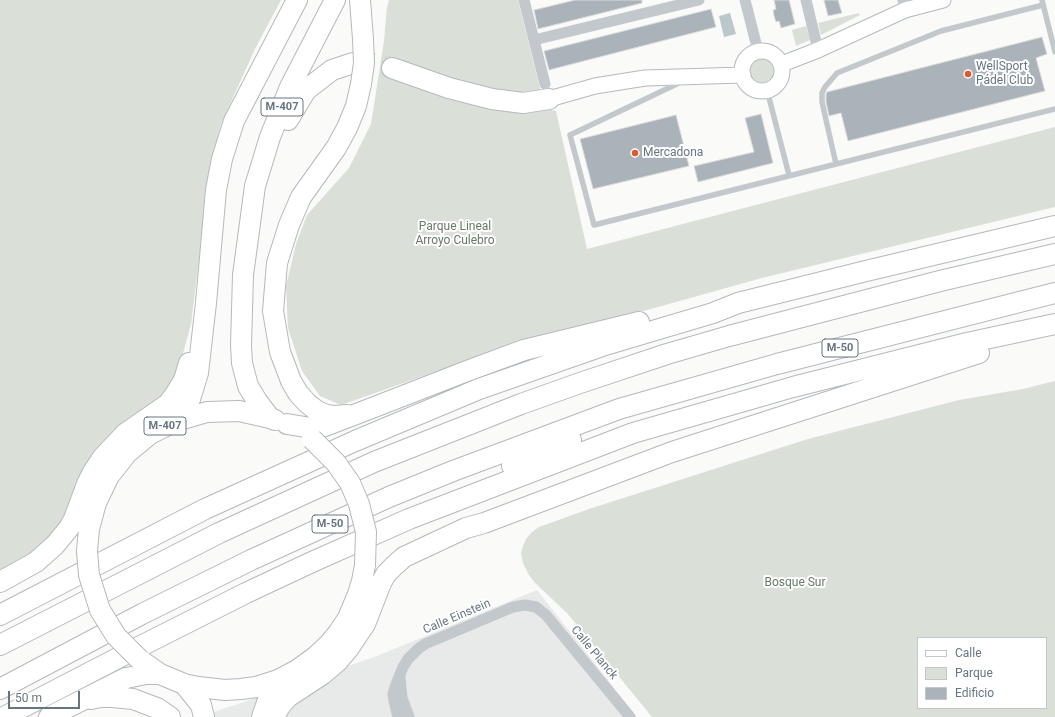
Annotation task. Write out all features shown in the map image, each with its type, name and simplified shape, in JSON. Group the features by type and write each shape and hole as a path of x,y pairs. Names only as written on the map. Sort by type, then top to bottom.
{"highway":[{"name":"M-407","path":"176,421 190,399 198,373 216,190 222,159 234,121 297,0"},
{"name":"M-407","path":"279,421 239,411 207,412 176,421 150,434 127,453 109,476 96,503 89,529 87,551 89,575 100,610 116,636 140,660 160,674 184,684 226,690 256,687 278,680 303,665 330,644 348,618 358,594 364,573 366,532 359,504 350,483 336,463 312,439 279,421 257,401 248,386 242,364 241,345 243,275 255,186 270,137 290,87 335,0"},
{"path":"359,413 334,416 326,415 317,411 298,393 291,381 280,352 273,311 277,263 289,225 302,197 336,148 347,128 356,106 364,63 360,0"},
{"path":"251,221 280,135 306,90 332,70 353,63"},
{"path":"392,68 449,88 492,99 522,103 547,92"},
{"path":"0,615 205,509 355,441 486,387 602,346 713,313 738,303 1055,226"},
{"path":"0,645 219,533 374,462 521,404 667,354 729,336 940,281 1055,254"},
{"name":"M-50","path":"0,689 142,614 250,560 389,497 453,471 619,409 776,364 1055,293"},
{"path":"0,582 36,562 55,545 69,528 74,519 87,484 103,457 126,433 168,404 174,396 185,376 206,303"},
{"path":"279,421 317,429 524,350 720,303 738,303"},
{"path":"4,717 246,593 312,562 409,519 633,434 793,387 967,343 1055,324"},
{"path":"364,573 394,553 422,542 484,523 672,452 967,356 1055,330"},
{"path":"355,441 450,409 560,383 580,383"},
{"path":"409,519 469,486 578,437 638,413 675,394"},
{"path":"274,717 280,706 288,697 323,674 337,662 349,648 365,624 381,583 386,574 395,565 404,557 466,528"},
{"path":"0,585 62,554 89,529"},
{"path":"49,717 126,678 146,674 160,674"},
{"path":"262,717 271,691 278,680"},
{"name":"M-407","path":"184,684 201,705 204,717"},
{"path":"83,699 112,697 133,699 157,708 170,717"}],"street":[{"path":"524,0 547,92 645,78 742,75"},
{"path":"534,40 699,0"},
{"path":"745,0 758,51"},
{"path":"806,0 818,50"},
{"path":"782,64 818,50 904,5 943,0"},
{"path":"764,50 775,54 782,64 782,77 774,88 768,90 761,91 749,86 742,75 742,69 747,57 758,51 764,50"},
{"name":"Calle Einstein","path":"398,717 393,694 395,687 403,667 408,659 418,649 425,644 513,607 525,605 536,607"},
{"name":"Calle Planck","path":"536,607 546,615 630,717"},
{"path":"400,674 402,698 409,717"}],"lane":[{"path":"836,164 822,102 822,93 837,73 941,31 1042,2 1055,52"},
{"path":"690,77 570,135 594,225 1055,109"},
{"path":"768,90 789,175"}],"shaded area":[{"path":"730,13 736,34 724,37 719,16"},
{"path":"537,590 637,717 200,717 377,656"}],"green space":[{"path":"0,0 281,0 256,47 221,124 205,191 201,243 191,324 179,368 162,397 64,521 42,546 0,570"},
{"name":"Parque Lineal Arroyo Culebro","path":"389,0 518,0 545,108 556,111 587,249 1055,127 1055,207 762,278 475,358 341,405 320,396 302,371 288,328 286,286 296,244 307,215 349,168 371,124"},
{"path":"859,13 860,15 821,35 818,23"},
{"path":"806,26 810,40 796,46 792,30"},
{"path":"762,57 772,61 776,71 772,81 762,85 752,81 748,71 752,61"},
{"name":"Bosque Sur","path":"1055,381 1055,717 652,717 567,613 534,582 523,563 521,553 526,539 539,527 589,509 808,439 959,400 1023,389"}],"building":[{"path":"575,0 642,0 642,3 538,29 534,10"},
{"path":"774,0 789,0 795,24 781,28 779,21 776,22 774,16 773,10 776,9"},
{"path":"824,0 838,0 842,13 828,16"},
{"path":"711,9 716,27 549,70 544,51"},
{"name":"WellSport Pádel Club","path":"1042,37 1047,54 1036,58 1045,91 848,141 841,113 829,116 826,102 827,92"},
{"path":"761,114 773,163 698,182 694,166 754,152 745,118"},
{"name":"Mercadona","path":"676,115 689,166 593,189 580,139"}],"tunnel":[{"path":"353,63 370,62 392,68"}],"place":[{"name":"WellSport Pádel Club","path":"968,74"},
{"name":"Mercadona","path":"635,153"}]}
